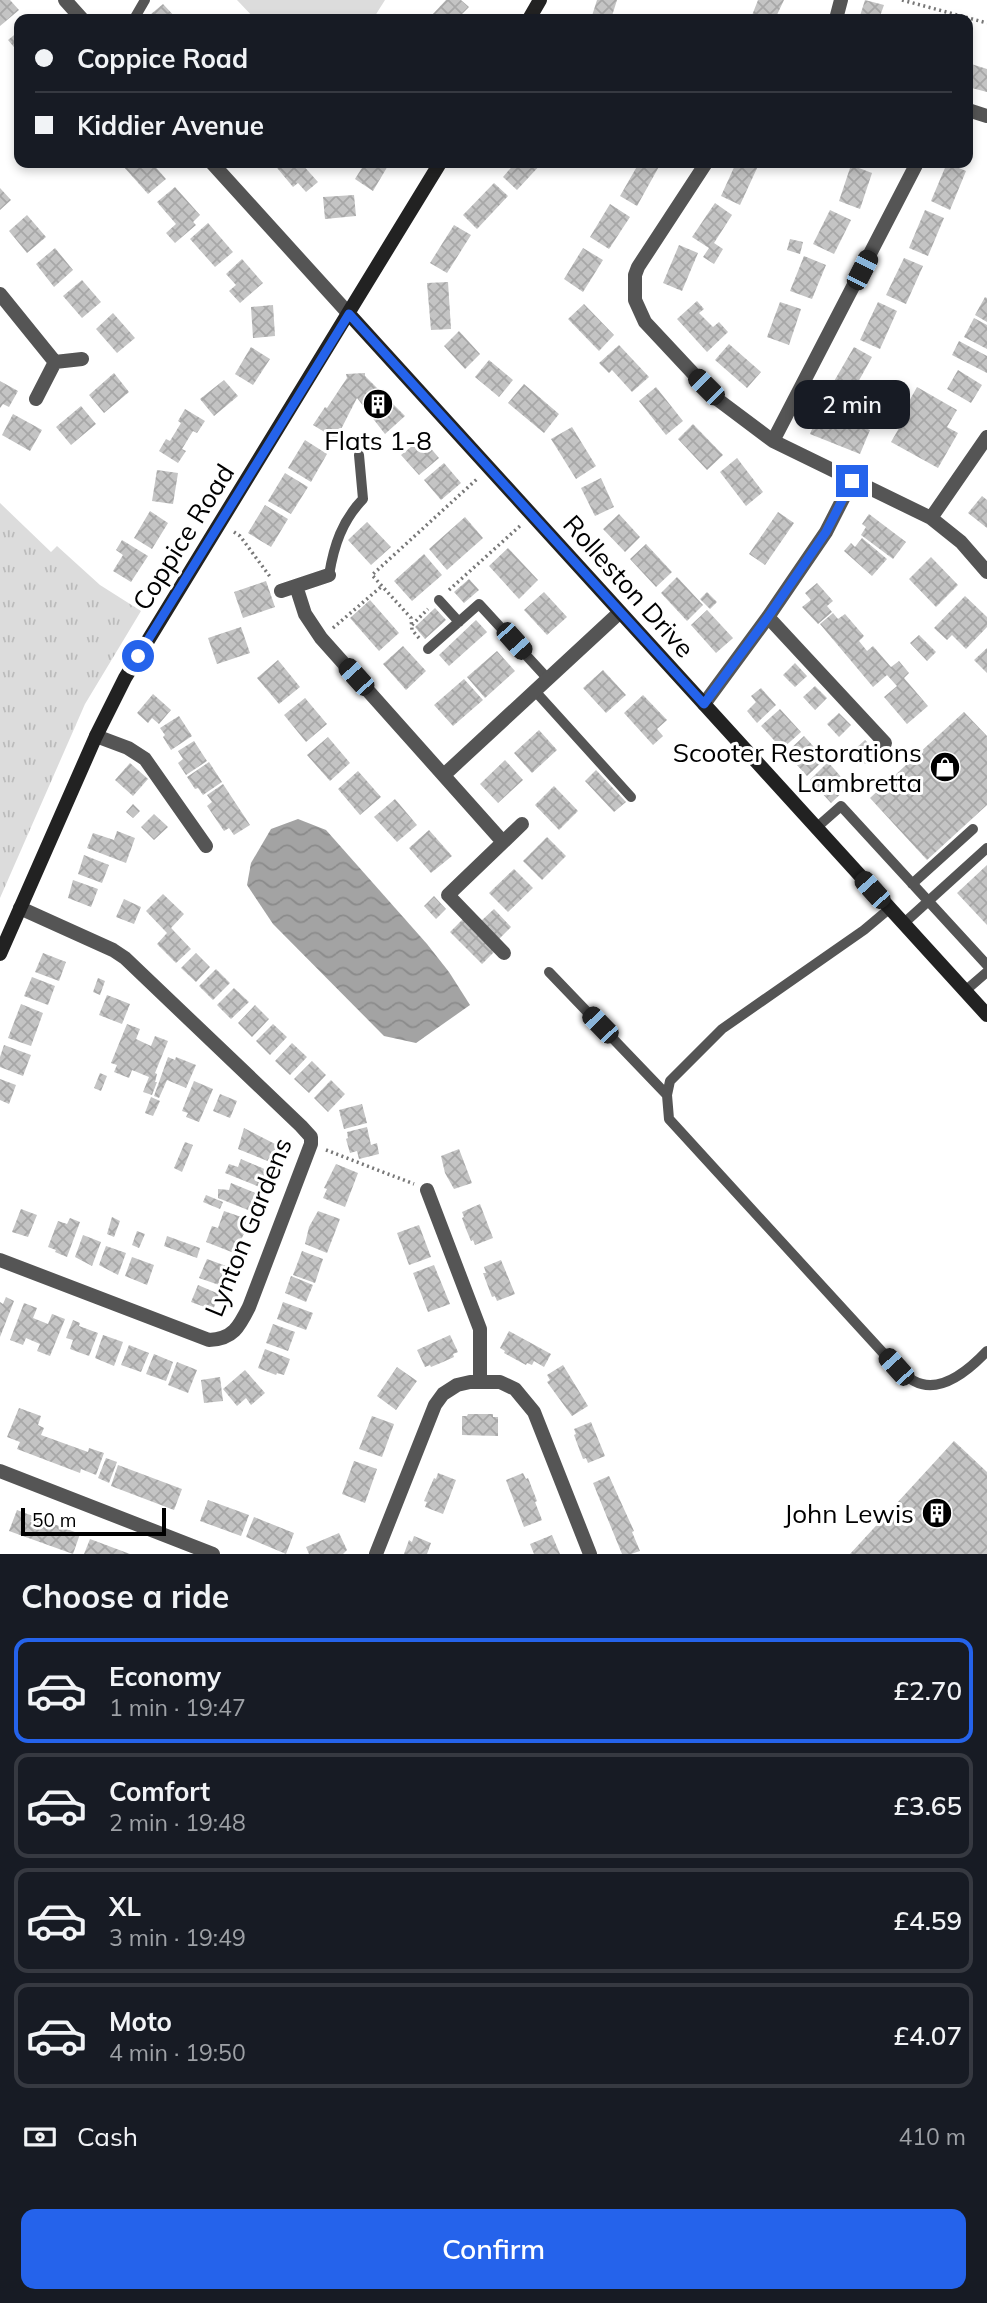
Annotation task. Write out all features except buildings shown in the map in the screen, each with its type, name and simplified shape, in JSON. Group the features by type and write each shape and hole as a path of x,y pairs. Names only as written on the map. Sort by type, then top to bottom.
{"street":[{"path":"65,0 78,14"},
{"path":"217,168 349,314"},
{"name":"Coppice Road","path":"0,954 96,736 125,678 437,168"},
{"path":"703,168 642,258 635,275 635,300 645,322 709,391 742,419 773,441 931,518 961,542 987,572"},
{"path":"773,441 914,168"},
{"path":"0,293 55,362"},
{"name":"Rolleston Drive","path":"349,314 987,1015"},
{"path":"55,362 82,359"},
{"path":"36,399 55,362"},
{"path":"931,518 987,437"},
{"path":"704,704 826,532 852,481"},
{"path":"281,591 329,575"},
{"path":"296,586 305,614 321,638 503,842"},
{"path":"444,774 619,613"},
{"path":"768,617 869,715 884,743"},
{"path":"96,736 128,748 145,759 206,846"},
{"path":"504,953 448,895 522,824"},
{"name":"Lynton Gardens","path":"0,1260 209,1340 221,1340 231,1336 239,1328 249,1307 312,1144 311,1137 301,1126 125,958 20,908"},
{"path":"427,1190 480,1329 480,1381"},
{"path":"376,1554 435,1405 443,1394 457,1385 480,1381 500,1382 515,1390 534,1412 590,1554"},
{"path":"0,1471 213,1554"}],"lane":[{"path":"329,575 334,545 344,523 364,494 359,455"},
{"path":"439,600 459,622"},
{"path":"428,649 479,604 548,678"},
{"path":"535,691 631,797"},
{"path":"816,828 841,806 987,965"},
{"path":"912,884 973,829"},
{"path":"903,924 987,848"},
{"path":"889,909 864,930 722,1029 670,1081 667,1095 669,1119 896,1367 915,1382 933,1386 955,1377 987,1351"},
{"path":"549,972 667,1095"},
{"path":"965,991 987,972"}],"path":[{"path":"902,0 954,14"},
{"path":"428,649 412,630 411,618 372,575 489,468"},
{"path":"412,625 531,516"},
{"path":"220,523 240,536 281,591"},
{"path":"321,638 382,586"},
{"path":"312,1144 427,1190"}],"green space":[{"path":"237,0 385,0 376,14 250,14"},
{"path":"0,503 51,552 57,546 100,585 141,611 85,704 0,898"}],"water":[{"path":"298,819 326,830 427,944 470,1005 416,1043 384,1036 273,924 247,885 251,863 271,829"}],"place":[{"name":"Flats 1-8","path":"378,404"},
{"name":"Scooter Restorations Lambretta","path":"945,767"},
{"name":"John Lewis","path":"937,1513"}],"route":[{"path":"138,656 349,314 704,704 826,532 852,481"}]}
